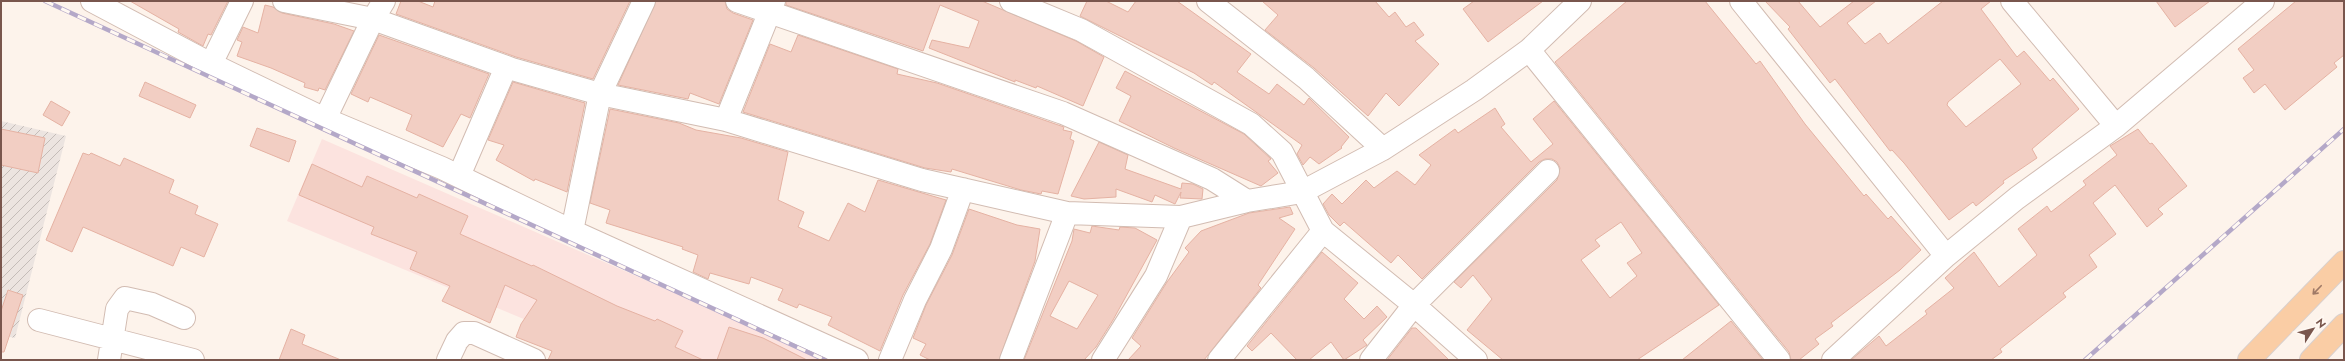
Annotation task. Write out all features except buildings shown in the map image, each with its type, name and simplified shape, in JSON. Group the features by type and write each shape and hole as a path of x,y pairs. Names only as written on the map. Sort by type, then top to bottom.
{"main road":[{"path":"2249,360 2344,262"},
{"path":"2311,360 2344,325"}],"street":[{"path":"92,1 115,6 211,64 325,119 459,176 572,231 857,360"},
{"path":"211,64 242,1"},
{"path":"284,1 373,19 506,67 600,94 726,120 922,180 1067,213 1181,217 1246,201 1302,192 1382,149 1474,90 1491,76 1529,50 1580,1"},
{"path":"325,119 373,19 384,1"},
{"path":"572,231 600,94 644,1"},
{"path":"737,1 772,7 1063,113 1212,179 1246,201"},
{"path":"1011,1 1081,30 1251,124 1282,152 1323,231 1414,305 1476,360"},
{"path":"1208,1 1306,78 1382,149"},
{"path":"1742,1 1946,256"},
{"path":"2012,1 2116,126"},
{"path":"1833,360 1946,256 2017,198 2116,126 2263,1"},
{"path":"726,120 772,7"},
{"path":"1529,50 1779,360"},
{"path":"459,176 506,67"},
{"path":"1371,360 1414,305 1548,171"},
{"path":"890,360 915,300 941,249 963,189"},
{"path":"1011,360 1067,213"},
{"path":"1103,360 1156,276 1181,217"},
{"path":"1219,360 1323,231"},
{"path":"111,350 117,309 125,298 152,304 184,318"},
{"path":"39,320 111,350 193,360"},
{"path":"448,360 457,341 464,333 474,333 534,360"}],"shaded area":[{"path":"1,121 66,136 15,338 1,335"},
{"path":"322,139 829,360 623,360 287,221"}],"railway":[{"path":"45,1 825,360"},
{"path":"2085,360 2344,129"}]}
